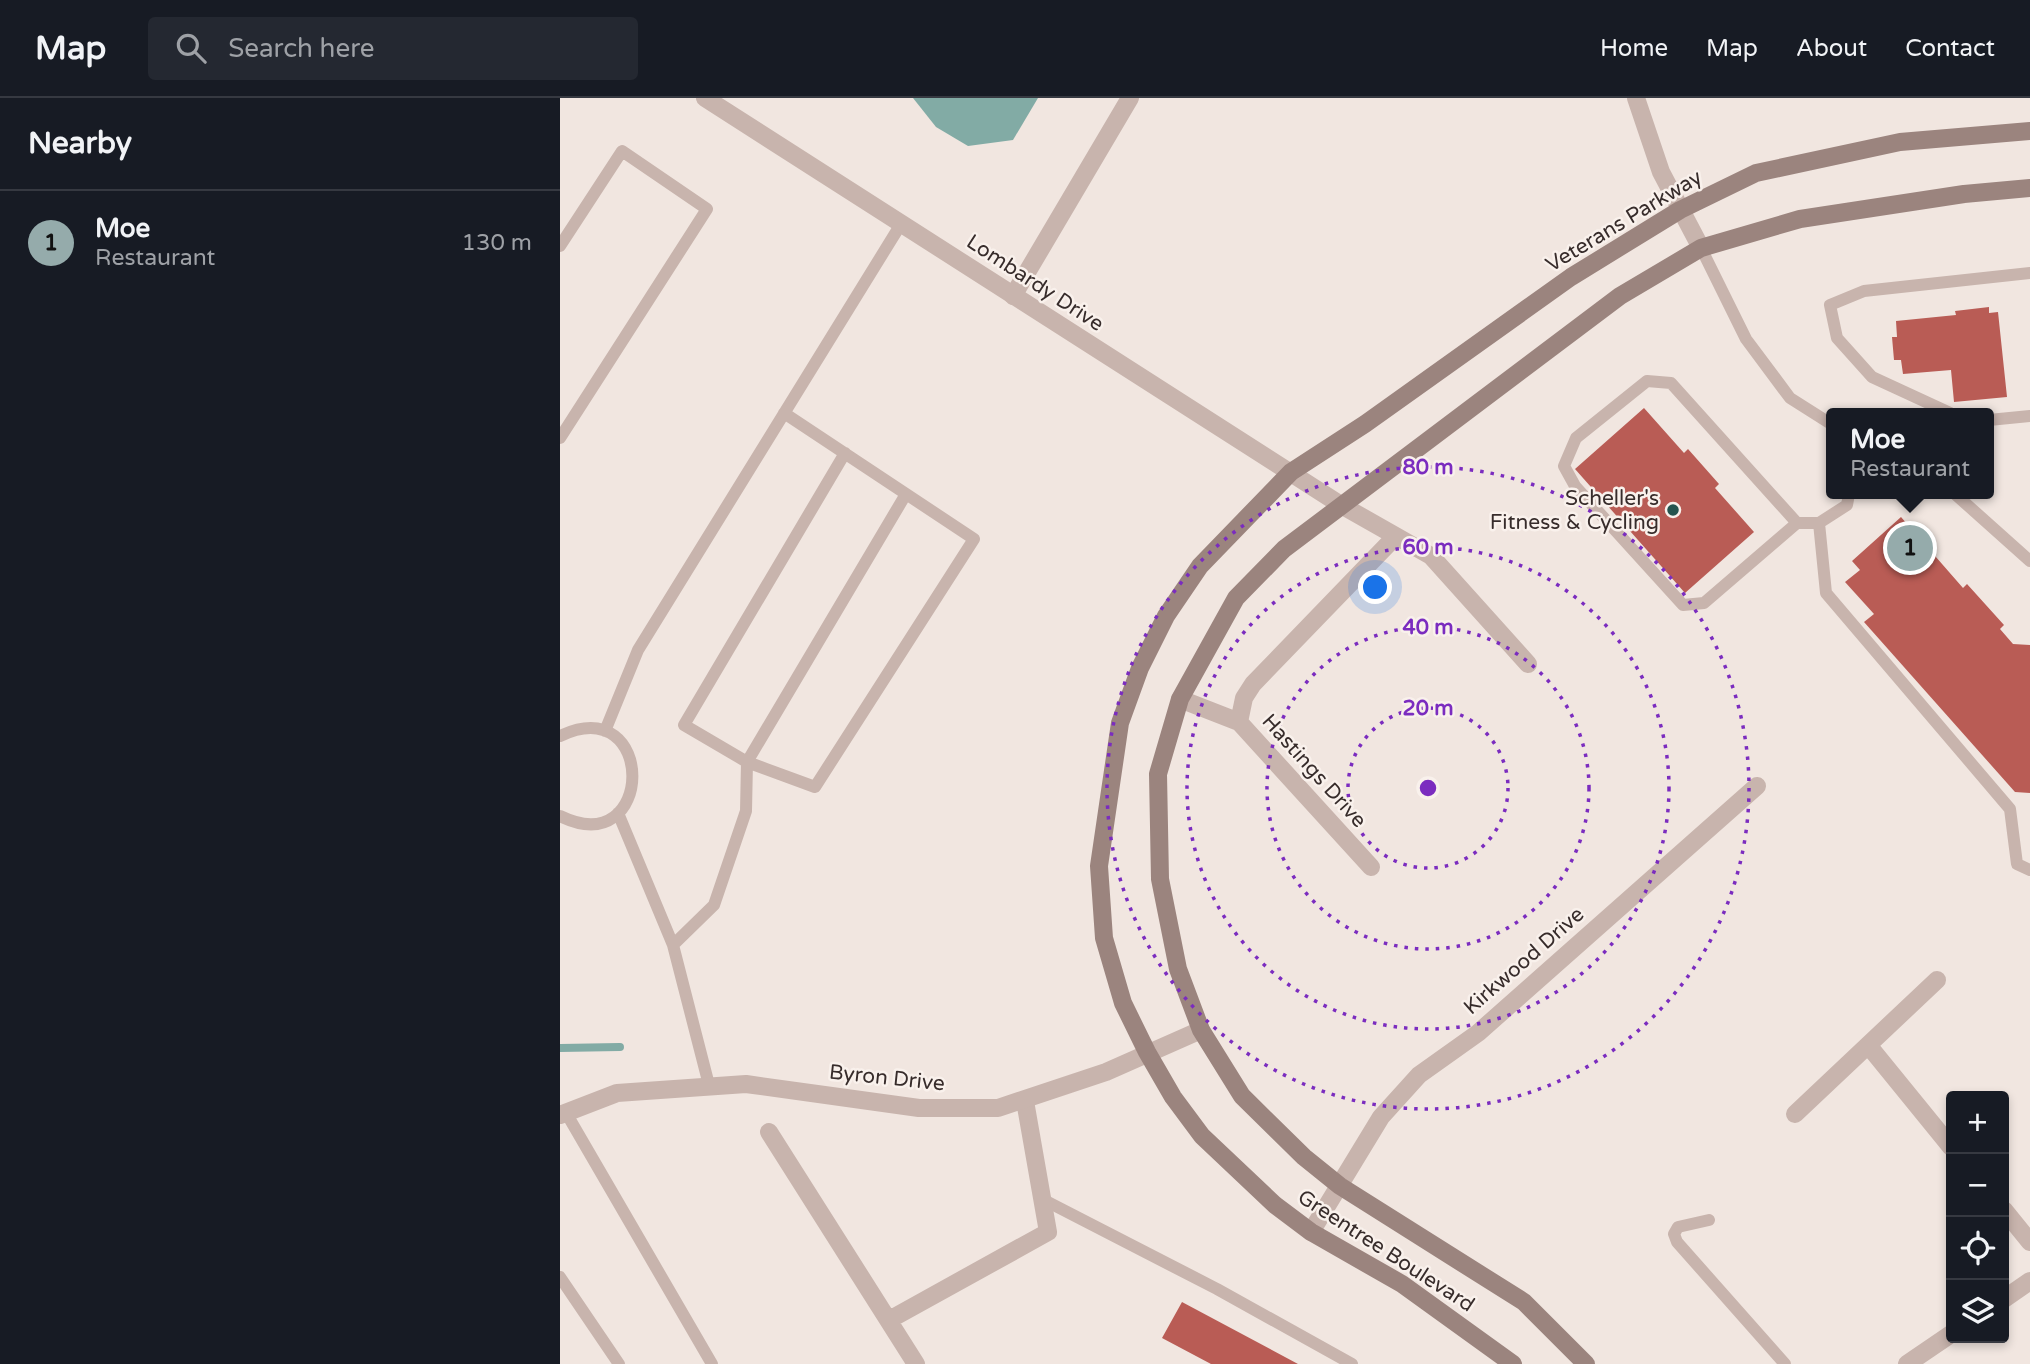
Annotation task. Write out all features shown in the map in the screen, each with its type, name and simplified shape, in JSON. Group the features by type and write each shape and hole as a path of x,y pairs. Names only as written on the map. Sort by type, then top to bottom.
{"main road":[{"name":"Veterans Parkway","path":"1291,472 1365,424 1571,277 1680,210 1756,173 1900,142 2030,131"},
{"path":"1341,505 1620,296 1701,248 1800,219 1964,194 2030,188"},
{"name":"Greentree Boulevard","path":"1291,472 1200,566 1166,616 1140,668 1120,723 1099,866 1104,938 1123,1003 1147,1052 1173,1097 1202,1136 1275,1205 1311,1232 1402,1284 1513,1364"},
{"name":"Greentree Boulevard","path":"1341,505 1284,549 1237,598 1180,699 1158,774 1160,879 1178,969 1201,1030 1242,1096 1304,1157 1340,1186 1524,1302 1586,1364"}],"street":[{"name":"Lombardy Drive","path":"705,98 1341,505 1431,556 1528,664"},
{"path":"1013,296 1130,98"},
{"path":"1636,98 1661,172 1701,248"},
{"path":"1239,722 1244,698 1253,684 1395,537"},
{"name":"Hastings Drive","path":"1180,699 1239,722 1371,867"},
{"name":"Kirkwood Drive","path":"1311,1232 1381,1116 1419,1075 1478,1033 1757,786"},
{"path":"1795,1114 1937,980"},
{"name":"Byron Drive","path":"563,1113 617,1093 746,1084 919,1108 998,1108 1106,1072 1201,1030"},
{"path":"1868,1045 1946,1141"},
{"path":"889,1320 1048,1231 1025,1101"},
{"path":"769,1132 916,1364"},
{"path":"2009,1216 2030,1242"},
{"path":"2009,1296 2030,1281"},
{"path":"1907,1364 1946,1337"}],"lane":[{"path":"560,246 622,151 707,209 560,439"},
{"path":"605,731 638,650 901,224"},
{"path":"1701,248 1746,339 1790,398 1826,422"},
{"path":"1939,408 1872,377 1837,338 1830,305 1864,291 2030,273"},
{"path":"1797,523 1671,383 1647,381 1576,438 1564,466 1584,496 1683,605 1704,603 1797,523 1819,523 1847,505 1848,499"},
{"path":"784,413 845,453 974,539 815,787 747,762 684,725 845,453"},
{"path":"1994,420 2030,416"},
{"path":"673,945 714,905 746,811 747,762 906,494"},
{"path":"1961,499 2030,561"},
{"path":"1819,523 1826,593 2010,809 2017,864 2030,870"},
{"path":"560,736 589,728 605,731 619,740 629,753 635,769 629,800 618,813 588,824 560,816"},
{"path":"618,813 673,945 709,1085"},
{"path":"563,1113 712,1364"},
{"path":"1042,1199 1217,1289 1352,1364"},
{"path":"1709,1220 1678,1227 1674,1234 1677,1242 1785,1364"},
{"path":"560,1277 619,1364"}],"water":[{"path":"913,98 1038,98 1013,140 968,146 936,127"}],"building":[{"path":"1989,307 1989,313 1998,312 2007,397 1954,402 1951,370 1903,374 1901,360 1894,360 1892,337 1897,337 1896,321 1956,315 1955,311"},
{"name":"Scheller's Fitness & Cycling","path":"1644,408 1684,453 1688,449 1719,484 1715,488 1754,532 1685,593 1575,469"},
{"path":"1901,517 1963,588 1967,584 2004,625 2000,629 2013,644 2030,645 2030,793 2015,792 1864,622 1874,614 1845,582 1860,570 1852,561"},
{"path":"1182,1302 1298,1364 1211,1364 1162,1338"}],"waterway":[{"path":"560,1048 620,1047"}],"place":[{"name":"Scheller's Fitness & Cycling","path":"1673,510"},
{"name":"Moe","path":"1910,548"}]}
